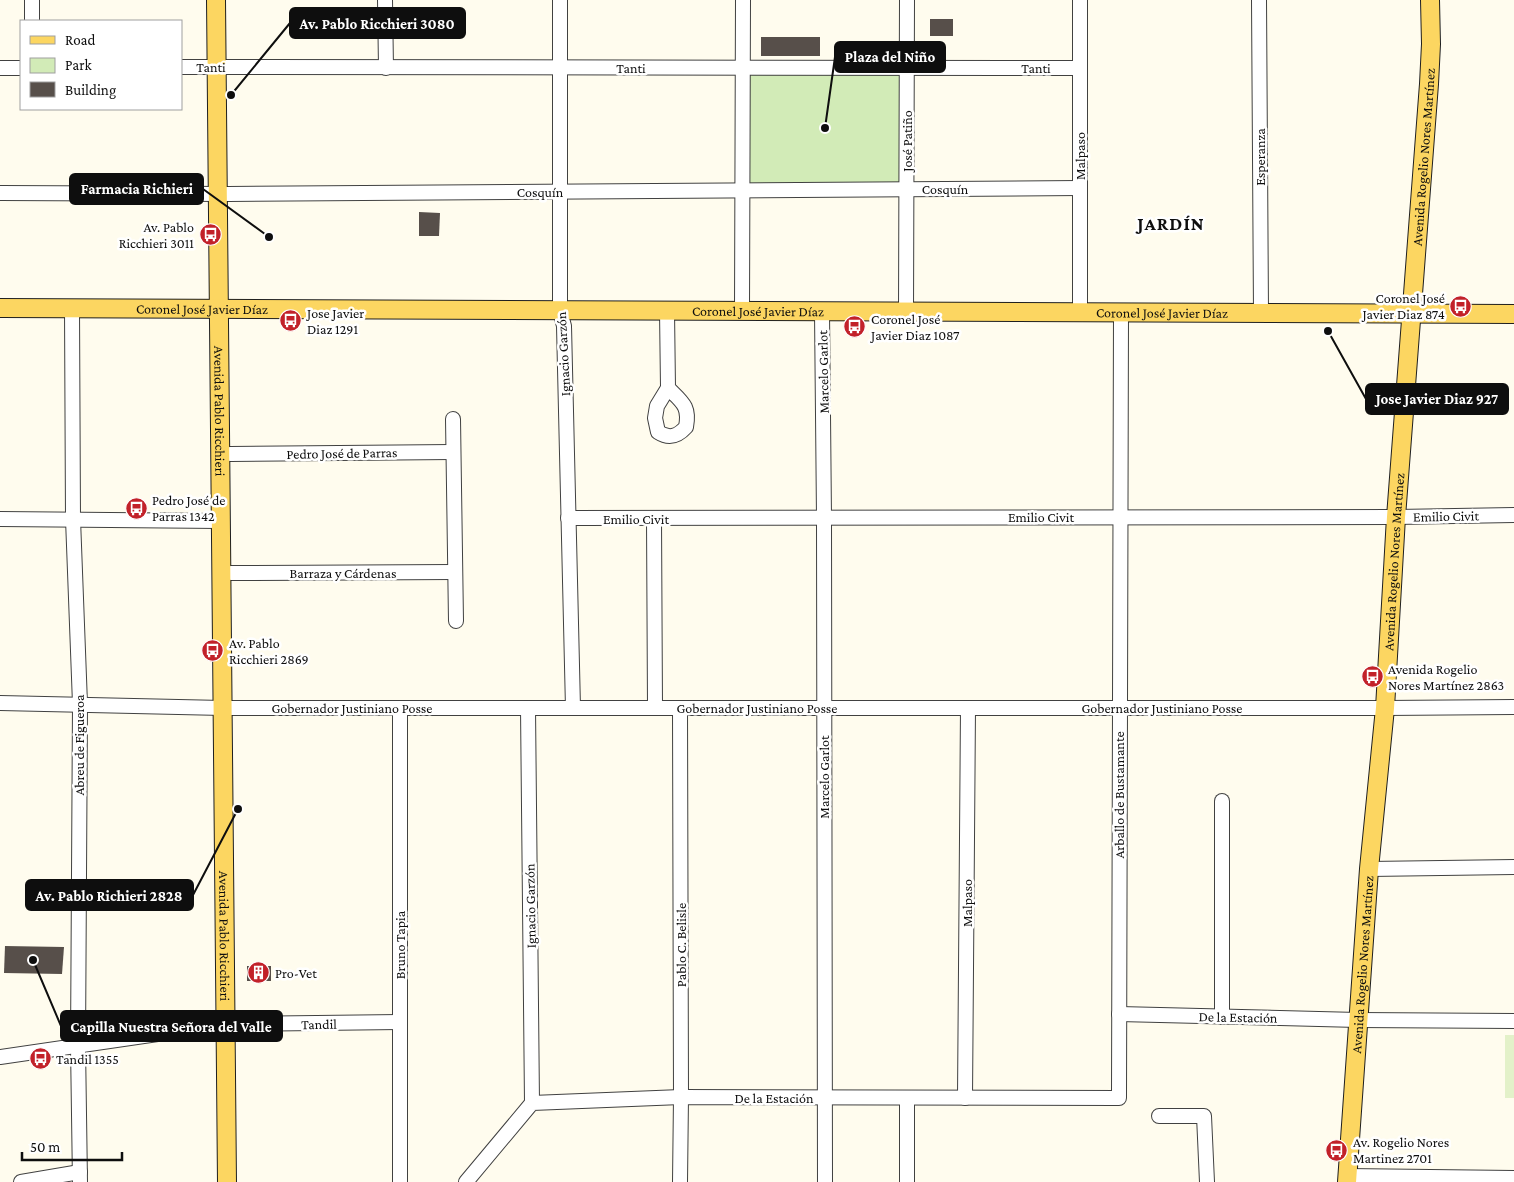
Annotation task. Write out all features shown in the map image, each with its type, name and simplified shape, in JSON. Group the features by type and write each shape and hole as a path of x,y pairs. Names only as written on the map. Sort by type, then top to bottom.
{"main road":[{"name":"Avenida Pablo Ricchieri","path":"216,0 222,67"},
{"name":"Avenida Pablo Ricchieri","path":"226,0 222,67 224,309 220,521 227,708 230,1024 235,1182"},
{"name":"Avenida Rogelio Nores Martínez","path":"1347,1179 1369,868 1385,708 1396,517 1429,84 1431,44 1430,0"},
{"name":"Coronel José Javier Díaz","path":"0,308 1514,314"},
{"name":"Avenida Pablo Ricchieri","path":"224,309 230,454 231,573 227,708"},
{"name":"Avenida Pablo Ricchieri","path":"227,1182 230,1024"}],"street":[{"path":"32,0 32,20"},
{"path":"385,0 386,68"},
{"name":"Ignacio Garzón","path":"560,0 560,311 564,326 572,708"},
{"path":"742,311 743,0"},
{"name":"José Patiño","path":"906,312 907,0"},
{"name":"Malpaso","path":"1080,0 1080,312"},
{"name":"Esperanza","path":"1259,0 1261,313"},
{"name":"Tanti","path":"182,67 1080,68"},
{"path":"0,68 20,68"},
{"name":"Cosquín","path":"0,193 223,194 1080,188"},
{"name":"Abreu de Figueroa","path":"72,308 73,519 80,704 78,1046 80,1177"},
{"path":"667,311 668,388"},
{"name":"Marcelo Garlot","path":"822,312 825,1182"},
{"name":"Arballo de Bustamante","path":"1119,1098 1120,312"},
{"path":"453,419 456,622"},
{"name":"Pedro José de Parras","path":"230,454 454,452"},
{"name":"Emilio Civit","path":"568,518 1396,517 1514,515"},
{"path":"0,519 220,521"},
{"path":"654,519 655,707"},
{"name":"Barraza y Cárdenas","path":"231,573 455,572"},
{"name":"Gobernador Justiniano Posse","path":"0,703 227,708 1514,707"},
{"name":"Bruno Tapia","path":"400,708 400,1182"},
{"name":"Ignacio Garzón","path":"528,708 532,1103"},
{"name":"Pablo C. Belisle","path":"680,708 680,1182"},
{"name":"Malpaso","path":"965,1098 968,708"},
{"path":"1222,801 1222,1017"},
{"path":"1369,868 1514,867"},
{"name":"De la Estación","path":"1119,1014 1514,1022"},
{"name":"Tandil","path":"0,1057 230,1024 400,1022"},
{"name":"De la Estación","path":"532,1103 681,1097 1119,1098"},
{"path":"907,1098 907,1182"},
{"path":"466,1182 532,1103"},
{"path":"1159,1116 1204,1116 1207,1182"},
{"path":"21,1182 80,1177"},
{"path":"1347,1179 1514,1178"}],"green space":[{"path":"743,68 907,68 907,189 742,190"},
{"path":"1505,1035 1514,1035 1514,1098 1505,1098"}],"building":[{"path":"930,19 953,19 953,36 930,36"},
{"path":"761,37 820,37 820,56 761,56"},
{"path":"419,212 440,213 439,236 419,236"},
{"path":"5,946 64,947 62,974 4,973"},
{"name":"Pro-Vet","path":"247,966 271,966 271,981 247,981"}],"place":[{"name":"Av. Pablo Ricchieri 3080","path":"231,95"},
{"name":"Plaza del Niño","path":"825,128"},
{"name":"Av. Pablo Ricchieri 3011","path":"210,235"},
{"name":"Farmacia Richieri","path":"269,237"},
{"name":"Coronel José Javier Diaz 874","path":"1461,306"},
{"name":"Jose Javier Diaz 1291","path":"291,321"},
{"name":"Coronel José Javier Diaz 1087","path":"855,327"},
{"name":"Jose Javier Diaz 927","path":"1328,331"},
{"name":"Pedro José de Parras 1342","path":"136,508"},
{"name":"Av. Pablo Ricchieri 2869","path":"213,651"},
{"name":"Avenida Rogelio Nores Martínez 2863","path":"1372,677"},
{"name":"Av. Pablo Richieri 2828","path":"238,809"},
{"name":"Capilla Nuestra Señora del Valle","path":"33,960"},
{"name":"Pro-Vet","path":"259,973"},
{"name":"Tandil 1355","path":"40,1059"},
{"name":"Av. Rogelio Nores Martinez 2701","path":"1337,1150"}],"district":[{"name":"JARDÍN","path":"1171,223"}]}
